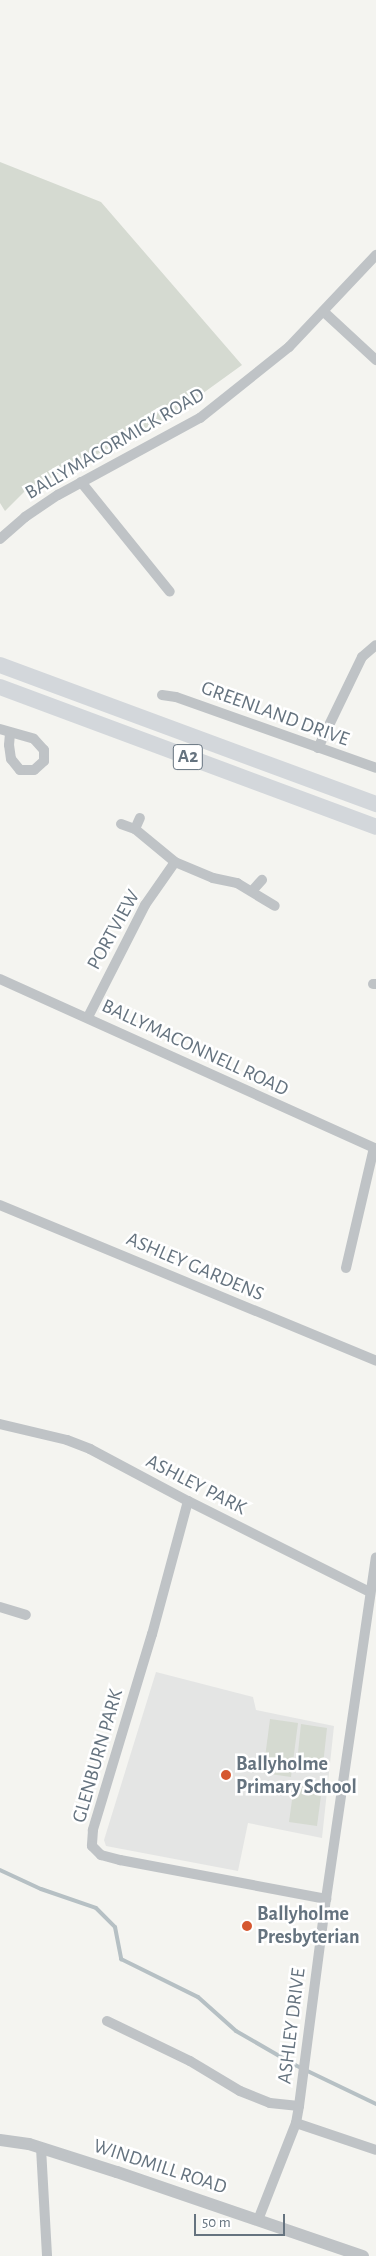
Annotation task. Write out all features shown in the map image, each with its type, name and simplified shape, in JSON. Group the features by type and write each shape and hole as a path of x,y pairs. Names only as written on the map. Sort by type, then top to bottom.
{"highway":[{"name":"A2","path":"0,664 376,804"},
{"name":"A2","path":"0,687 376,827"}],"street":[{"name":"BALLYMACORMICK ROAD","path":"0,538 24,517 81,482 143,451 200,418 289,347 376,255"},
{"path":"324,312 376,360"},
{"path":"81,482 170,592"},
{"path":"318,748 362,658 376,645"},
{"name":"GREENLAND DRIVE","path":"162,695 176,697 376,768"},
{"path":"0,729 10,733"},
{"path":"135,829 140,818"},
{"path":"121,824 135,829 175,862 213,878 237,883 275,906"},
{"name":"PORTVIEW","path":"88,1017 145,905 175,862"},
{"path":"252,891 262,880"},
{"name":"BALLYMACONNELL ROAD","path":"0,979 88,1017 375,1149"},
{"path":"346,1268 375,1149"},
{"name":"ASHLEY GARDENS","path":"0,1205 376,1361"},
{"name":"ASHLEY PARK","path":"0,1424 67,1440 90,1448 188,1501 370,1592"},
{"name":"GLENBURN PARK","path":"188,1501 152,1634 93,1830 92,1846 101,1855 120,1860 326,1899"},
{"path":"370,1592 376,1558"},
{"name":"ASHLEY DRIVE","path":"258,2220 296,2123 304,2075 326,1899 371,1616 370,1592"},
{"path":"0,1607 26,1615"},
{"path":"107,2021 190,2060 240,2091 270,2103 299,2106"},
{"path":"296,2123 375,2146"},
{"name":"WINDMILL ROAD","path":"0,2140 41,2148 363,2256"},
{"path":"41,2148 48,2256"}],"shaded area":[{"path":"0,162 101,202 242,365 170,417 25,491 5,511 0,503"},
{"name":"Ballyholme Primary School","path":"156,1672 253,1697 256,1710 334,1726 322,1838 248,1823 238,1871 106,1846 104,1840"},
{"path":"270,1719 298,1723 291,1777 263,1773"},
{"path":"301,1724 327,1728 323,1765 297,1762"},
{"path":"294,1785 322,1788 317,1826 289,1822"}],"waterway":[{"path":"0,1870 41,1889 96,1908 115,1927 121,1959 198,1997 236,2031 295,2065 376,2104"}],"place":[{"name":"Ballyholme Primary School","path":"226,1775"},
{"name":"Ballyholme Presbyterian","path":"247,1926"}]}
